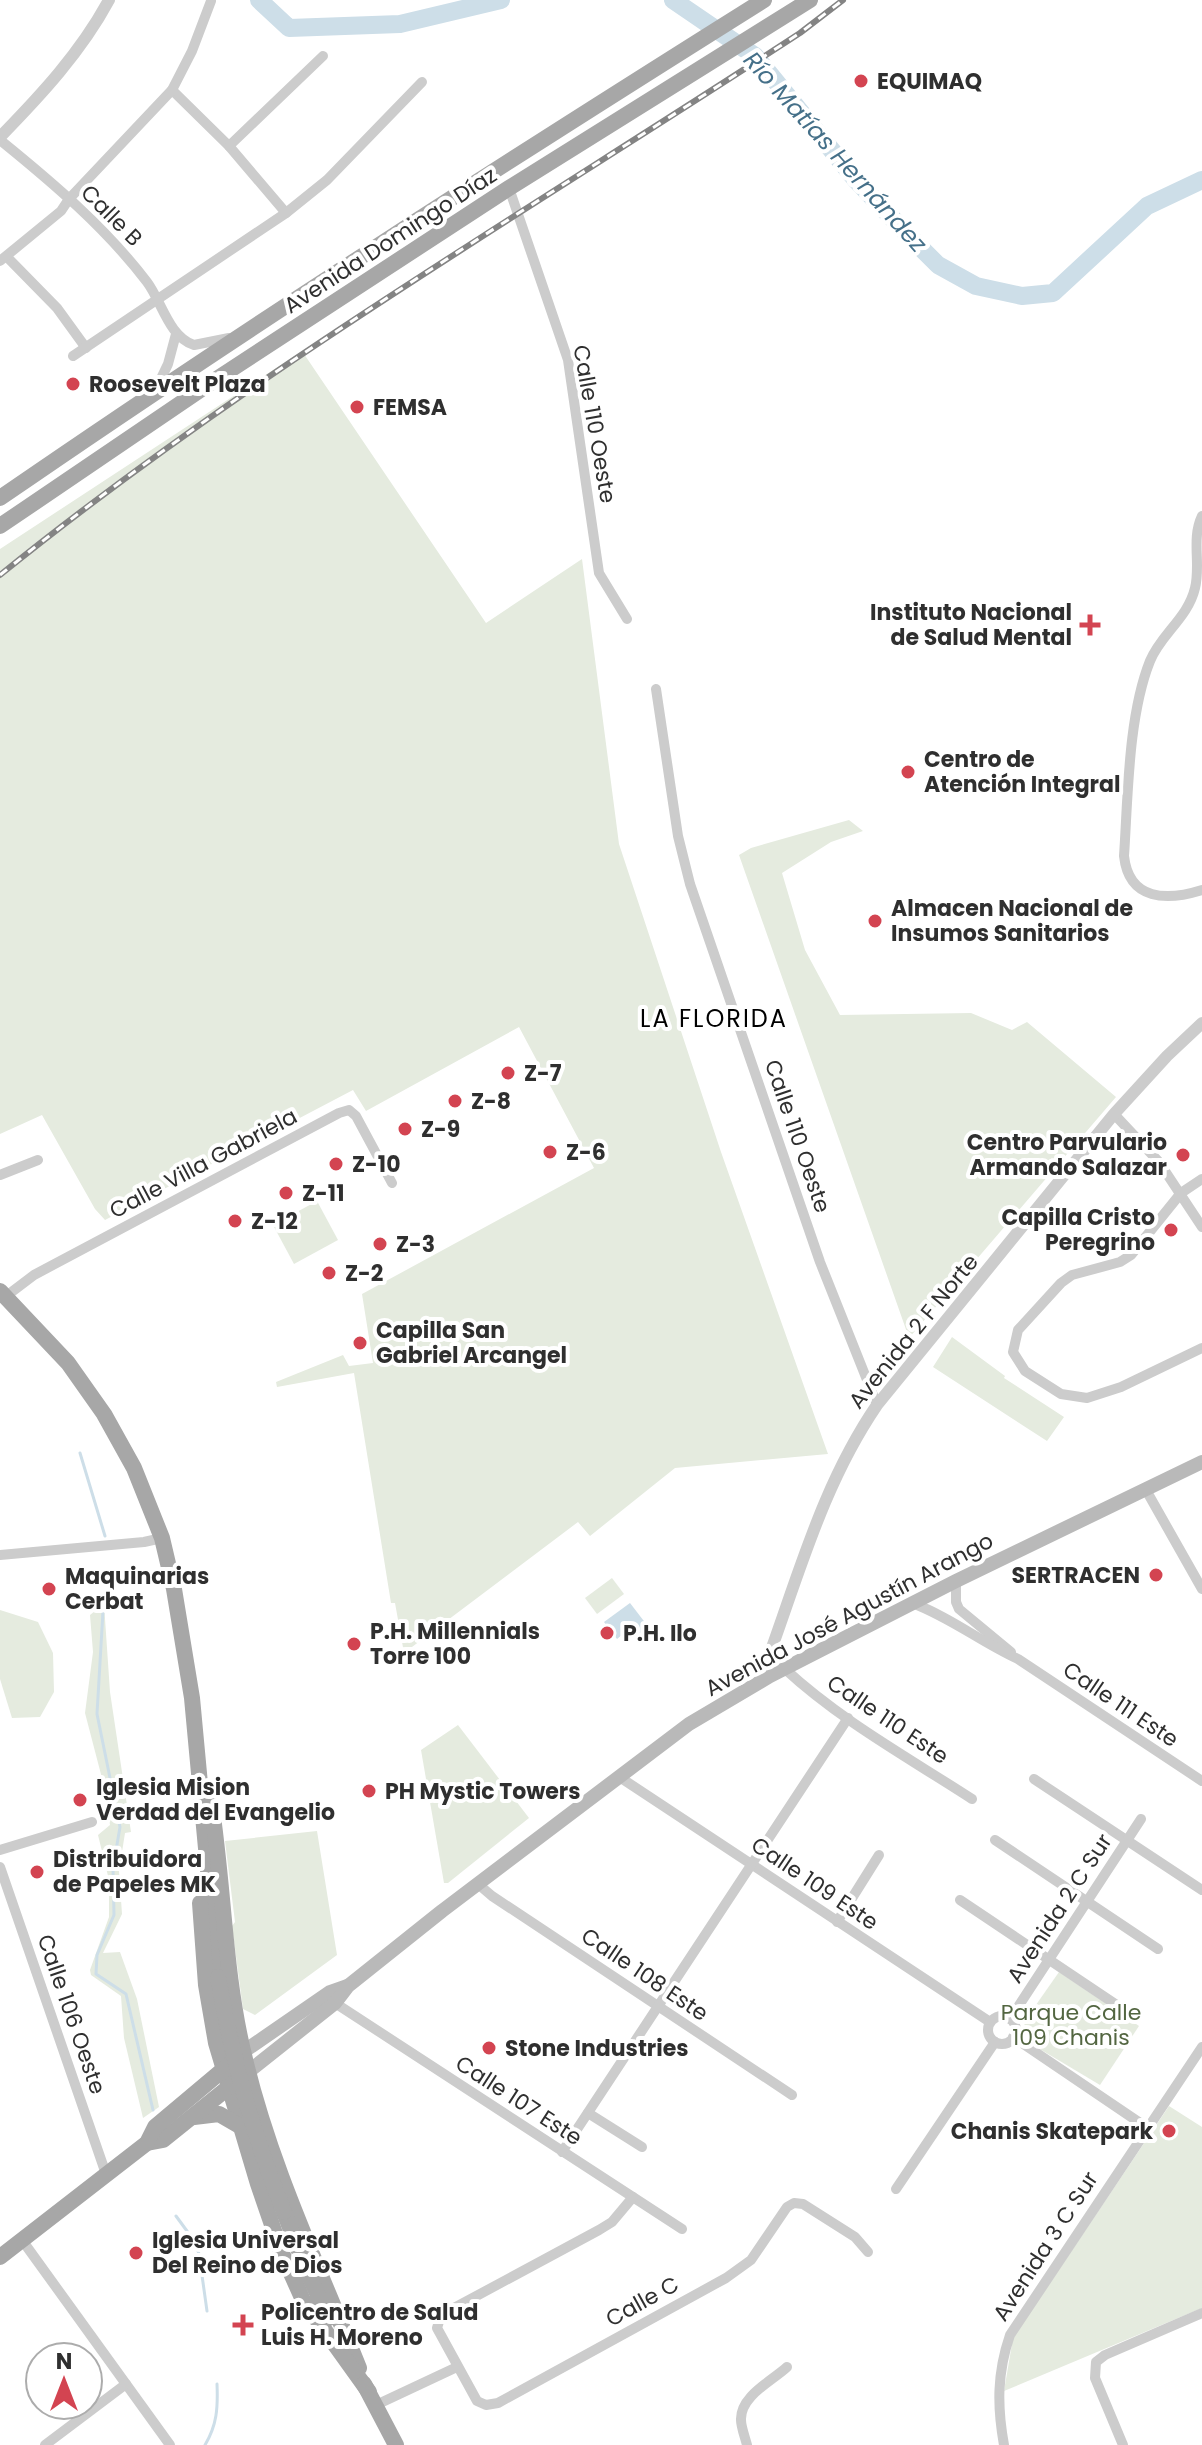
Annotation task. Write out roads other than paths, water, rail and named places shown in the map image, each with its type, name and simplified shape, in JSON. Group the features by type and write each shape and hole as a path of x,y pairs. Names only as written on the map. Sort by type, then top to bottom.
{"main road":[{"name":"Avenida Domingo Díaz","path":"0,526 212,382 509,188 810,0"},
{"name":"Avenida Domingo Díaz","path":"0,498 236,337 757,4"},
{"path":"0,540 42,509 89,465"},
{"path":"0,491 29,478"},
{"path":"2,1294 68,1363 104,1414 134,1468 162,1538 185,1650 218,1977 228,2038 243,2097 261,2156 308,2274 396,2445"},
{"name":"Avenida José Agustín Arango","path":"248,2072 335,2003 348,1986 689,1724 770,1676 912,1603 1202,1462"},
{"path":"196,1747 208,1777 218,1842 234,2005 248,2072 279,2171 372,2398"},
{"path":"196,1747 191,1778 206,1985 222,2070 281,2251 303,2300 372,2398"},
{"name":"Avenida José Agustín Arango","path":"243,2052 330,1992 348,1986"},
{"path":"0,2257 147,2143 155,2127 243,2052"},
{"path":"147,2143 163,2140 248,2072"},
{"path":"189,2119 209,2113 219,2114 238,2125"}],"street":[{"path":"0,138 77,51 109,0"},
{"path":"86,348 57,308 3,259 61,211 172,90 192,51 211,1"},
{"path":"229,146 323,56"},
{"path":"73,356 286,213 327,180 422,82"},
{"path":"172,90 229,146 286,213"},
{"name":"Calle B","path":"0,138 121,249 158,297 176,334"},
{"name":"Calle 110 Oeste","path":"509,188 568,360 599,573 627,619"},
{"path":"155,392 168,364 176,334 194,345 236,337"},
{"path":"1202,516 1196,530 1195,588 1182,618 1157,648 1142,687 1132,752 1124,856 1125,871 1147,893 1174,897 1202,890"},
{"name":"Calle 110 Oeste","path":"656,689 678,836 690,884 820,1262 877,1405"},
{"name":"Avenida 2 F Norte","path":"770,1676 770,1653 827,1494 852,1441 877,1405 1114,1114 1202,1023"},
{"name":"Calle Villa Gabriela","path":"2,1294 349,1110 356,1116 392,1183"},
{"path":"1114,1114 1159,1162 1202,1227"},
{"path":"0,1175 38,1160"},
{"path":"1202,1179 1181,1193 1131,1255 1120,1262 1072,1275 1061,1283 1018,1330 1013,1352 1025,1371 1061,1394 1087,1398 1121,1387 1202,1348"},
{"path":"1146,1490 1202,1589"},
{"path":"0,1555 162,1538"},
{"name":"Calle 111 Este","path":"956,1581 959,1609 1018,1659 1202,1781"},
{"name":"Calle 111 Este","path":"912,1603 944,1616 993,1648 1018,1659"},
{"name":"Calle 110 Este","path":"785,1669 848,1718 972,1799"},
{"path":"562,2152 848,1718"},
{"name":"Calle 109 Este","path":"618,1776 990,2022"},
{"path":"1034,1779 1202,1890"},
{"name":"Avenida 2 C Sur","path":"1010,2019 1141,1819"},
{"path":"0,1850 92,1822"},
{"path":"995,1840 1158,1949"},
{"path":"837,1922 879,1855"},
{"name":"Calle 106 Oeste","path":"0,1867 106,2174"},
{"name":"Calle 108 Este","path":"478,1884 792,2095"},
{"path":"960,1900 1133,2016"},
{"name":"Calle 107 Este","path":"335,2003 682,2229"},
{"path":"1002,2016 1010,2019 1015,2028 1013,2037 1007,2043 995,2042 988,2031 990,2022 1002,2016"},
{"path":"1013,2037 1146,2127"},
{"path":"896,2189 995,2042"},
{"name":"Avenida 3 C Sur","path":"1004,2445 998,2382 1010,2335 1146,2127 1201,2051"},
{"path":"588,2113 642,2147"},
{"path":"372,2398 457,2367 437,2328 441,2315 599,2230 612,2222 633,2197"},
{"name":"Calle C","path":"457,2367 477,2401 486,2405 498,2403 726,2278 751,2260 787,2207 794,2203 803,2204 855,2237 868,2252"},
{"path":"22,2240 170,2445"},
{"path":"1123,2445 1095,2378 1096,2362 1105,2355 1202,2313"},
{"path":"747,2445 741,2419 744,2406 756,2391 787,2367"},
{"path":"45,2445 126,2384"}],"waterway":[{"name":"Río Matías Hernández","path":"259,0 289,28 400,24 501,0"},
{"name":"Río Matías Hernández","path":"673,0 755,56 856,180 910,237 938,265 976,286 1022,296 1053,293 1147,206 1202,180"},
{"path":"80,1453 105,1536"},
{"path":"103,1611 97,1714 120,1827 113,1868 114,1915 97,1955 96,1974 126,1994 153,2110"},
{"path":"176,2216 195,2242 199,2254 207,2311"},
{"path":"205,2445 216,2416 217,2384"}],"railway":[{"path":"0,575 193,429 292,361 800,33 843,0"}],"place":[{"name":"EQUIMAQ","path":"861,81"},
{"name":"Roosevelt Plaza","path":"73,384"},
{"name":"FEMSA","path":"357,407"},
{"name":"Instituto Nacional de Salud Mental","path":"1090,625"},
{"name":"Centro de Atención Integral","path":"908,772"},
{"name":"Almacen Nacional de Insumos Sanitarios","path":"875,921"},
{"name":"Z-7","path":"508,1073"},
{"name":"Z-8","path":"455,1101"},
{"name":"Z-9","path":"405,1129"},
{"name":"Z-6","path":"550,1152"},
{"name":"Centro Parvulario Armando Salazar","path":"1183,1155"},
{"name":"Z-10","path":"336,1164"},
{"name":"Z-11","path":"286,1193"},
{"name":"Z-12","path":"235,1221"},
{"name":"Capilla Cristo Peregrino","path":"1171,1230"},
{"name":"Z-3","path":"380,1244"},
{"name":"Z-2","path":"329,1273"},
{"name":"Capilla San Gabriel Arcangel","path":"360,1343"},
{"name":"SERTRACEN","path":"1156,1575"},
{"name":"Maquinarias Cerbat","path":"49,1589"},
{"name":"P.H. Ilo","path":"607,1633"},
{"name":"P.H. Millennials Torre 100","path":"354,1644"},
{"name":"PH Mystic Towers","path":"369,1791"},
{"name":"Iglesia Mision Verdad del Evangelio","path":"80,1800"},
{"name":"Distribuidora de Papeles MK","path":"37,1872"},
{"name":"Stone Industries","path":"489,2048"},
{"name":"Chanis Skatepark","path":"1169,2131"},
{"name":"Iglesia Universal Del Reino de Dios","path":"136,2253"},
{"name":"Policentro de Salud Luis H. Moreno","path":"243,2325"}],"district":[{"name":"LA FLORIDA","path":"714,1019"}],"park label":[{"name":"Parque Calle 109 Chanis","path":"1071,2024"}]}
